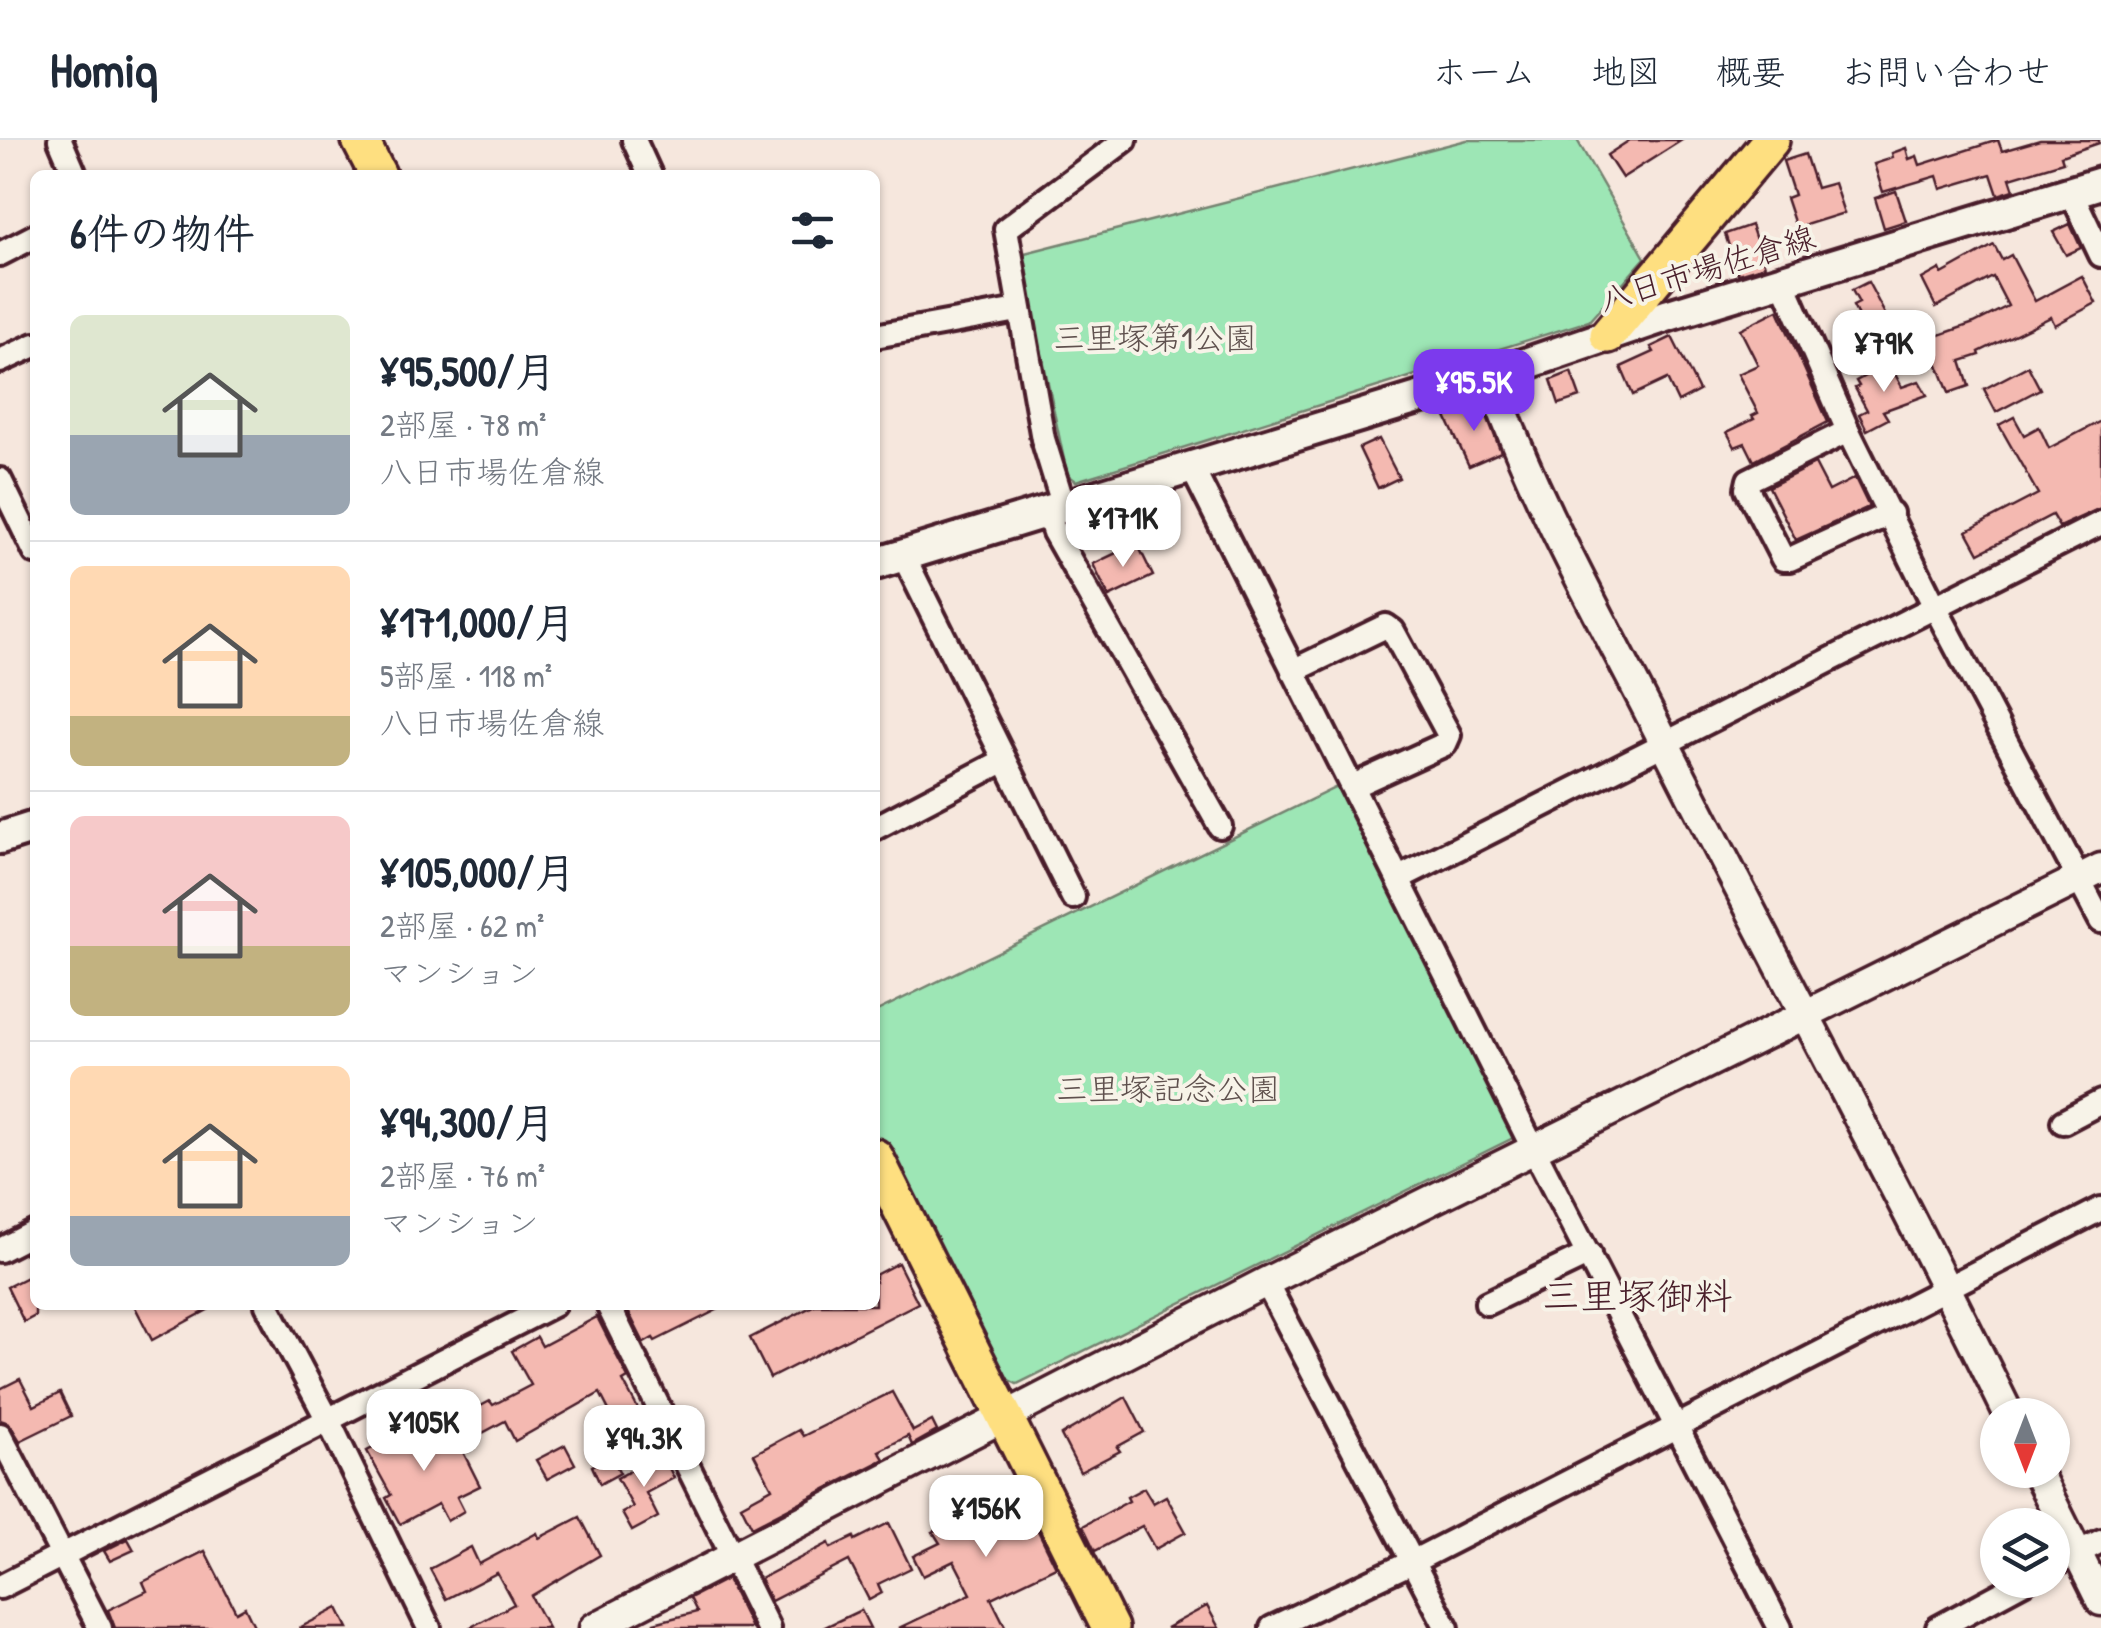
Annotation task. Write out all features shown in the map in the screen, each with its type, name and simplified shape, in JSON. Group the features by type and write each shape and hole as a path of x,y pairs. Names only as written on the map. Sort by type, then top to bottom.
{"main road":[{"path":"360,140 375,170"},
{"path":"1608,335 1772,140"},
{"name":"八日市場佐倉線","path":"889,560 2101,183"},
{"path":"880,1167 1110,1628"}],"street":[{"path":"60,140 73,170"},
{"path":"634,140 648,170"},
{"path":"1125,140 1006,229 1056,510 1054,532 1220,826"},
{"path":"2071,192 2101,255"},
{"path":"0,254 30,239"},
{"path":"1783,281 1848,431 1934,605 2090,874 2101,922"},
{"path":"880,335 1018,310"},
{"path":"0,361 30,347"},
{"path":"1490,376 1548,513 2001,1398"},
{"path":"1848,431 1750,480 1747,489 1783,558 1890,513"},
{"path":"1192,468 1780,1628"},
{"path":"0,480 9,522 30,546"},
{"path":"1399,878 2101,523"},
{"path":"889,560 1003,761 1073,897"},
{"path":"1293,671 1386,626 1394,631 1449,735 1445,744 1353,786"},
{"path":"880,825 1003,761"},
{"path":"594,1628 1266,1282 2090,874"},
{"path":"2063,1122 2101,1102"},
{"path":"1272,1628 1414,1561 2101,1208"},
{"path":"0,1250 30,1235"},
{"path":"1487,1304 1588,1254"},
{"path":"1266,1282 1447,1628"},
{"path":"270,1310 429,1628"},
{"path":"0,1587 543,1310"},
{"path":"610,1310 768,1628"},
{"path":"0,1435 100,1628"},
{"path":"2045,1488 2101,1601"},
{"path":"1938,1628 1993,1598"}],"green space":[{"name":"三里塚第1公園","path":"1467,140 1577,140 1645,258 1589,321 1076,481 1067,474 1021,254"},
{"name":"三里塚記念公園","path":"1341,785 1519,1135 1017,1384 997,1374 880,1142 880,1010"}],"building":[{"path":"1630,140 1682,140 1622,178 1607,155"},
{"path":"1998,140 2002,151 2040,140 2099,143 2061,156 2063,162 2010,178 2014,190 1998,195 1991,174 1941,189 1937,176 1883,192 1874,164 1893,158 1892,153 1906,148 1909,159 1917,156 1920,165"},
{"path":"1805,154 1816,188 1834,183 1844,213 1796,228 1786,198 1794,195 1783,161"},
{"path":"1896,191 1906,221 1884,228 1875,198"},
{"path":"2070,224 2081,248 2066,255 2053,232"},
{"path":"1751,225 1765,266 1738,274 1725,234"},
{"path":"1994,245 2002,260 2011,255 2035,301 2082,276 2096,303 2055,325 2051,317 1961,361 1969,386 1949,393 1928,339 2008,306 1993,277 1936,307 1922,279 1940,269 1942,274"},
{"path":"1868,282 1903,348 1887,356 1876,334 1855,345 1847,329 1861,322 1853,306 1859,303 1852,290"},
{"path":"1778,310 1828,422 1754,461 1745,443 1735,447 1727,432 1754,419 1752,416 1758,413 1738,374 1758,365 1740,329"},
{"path":"1672,337 1699,391 1678,402 1667,379 1633,395 1621,367 1654,352 1651,347"},
{"path":"1889,363 1902,387 1919,381 1927,395 1883,411 1888,419 1867,430 1859,414 1867,410 1855,388 1859,386 1856,381"},
{"path":"2028,366 2040,389 1996,412 1984,389"},
{"path":"1571,372 1580,397 1559,404 1551,380"},
{"path":"1481,401 1501,452 1469,466 1446,417"},
{"path":"2014,417 2024,435 2039,427 2049,448 2101,421 2101,508 2059,527 2052,515 1979,553 1967,531 2038,494 1999,425"},
{"path":"1379,439 1399,478 1378,488 1359,448"},
{"path":"1815,464 1829,491 1855,478 1869,507 1796,540 1769,487"},
{"path":"1137,543 1153,576 1109,597 1093,564"},
{"path":"898,1263 918,1303 770,1378 750,1338 805,1310 880,1310 880,1272"},
{"path":"29,1276 30,1310 35,1310 35,1316 24,1322 7,1287"},
{"path":"137,1310 208,1310 152,1340"},
{"path":"628,1310 717,1310 655,1341 653,1338 644,1343"},
{"path":"597,1317 645,1422 621,1434 600,1393 515,1441 505,1421 475,1437 464,1415 531,1385 512,1351 537,1337 542,1346"},
{"path":"20,1379 34,1406 60,1393 71,1416 20,1441 9,1423 0,1420 0,1389"},
{"path":"892,1392 913,1431 932,1421 937,1431 912,1445 908,1436 879,1451 884,1459 752,1527 741,1505 772,1488 754,1454 799,1430 803,1436"},
{"path":"1126,1397 1144,1432 1117,1447 1120,1451 1080,1472 1061,1435"},
{"path":"436,1425 446,1443 456,1438 480,1486 457,1497 464,1511 447,1521 438,1504 400,1524 386,1498 391,1495 367,1451 390,1439 394,1447"},
{"path":"651,1427 658,1441 644,1448 637,1434"},
{"path":"565,1445 575,1464 547,1479 536,1460"},
{"path":"662,1454 674,1478 646,1493 658,1517 632,1531 622,1513 633,1507 617,1478"},
{"path":"611,1456 620,1473 600,1484 592,1466"},
{"path":"1014,1482 1056,1567 991,1598 1006,1628 899,1628 971,1594 954,1561 923,1576 913,1556 940,1543 933,1532 996,1499 993,1493"},
{"path":"1144,1488 1153,1503 1166,1496 1186,1532 1155,1549 1142,1526 1095,1551 1083,1526 1129,1501 1127,1497"},
{"path":"580,1517 600,1555 531,1596 548,1628 469,1628 514,1604 497,1573 446,1599 430,1569 471,1547 479,1564 537,1533 539,1538"},
{"path":"889,1523 911,1568 878,1584 882,1593 869,1600 849,1561 771,1601 760,1579 829,1543 831,1548 854,1537 855,1540"},
{"path":"128,1539 134,1550 110,1561 104,1551"},
{"path":"205,1551 236,1612 245,1607 255,1628 115,1628 108,1610 147,1591 143,1582"},
{"path":"727,1579 751,1628 655,1628 654,1623 697,1612 690,1598"},
{"path":"1207,1606 1219,1628 1166,1628"},
{"path":"338,1608 348,1628 299,1628"},
{"path":"861,1610 870,1628 823,1628"}],"district":[{"name":"三里塚御料","path":"1637,1295"}]}
